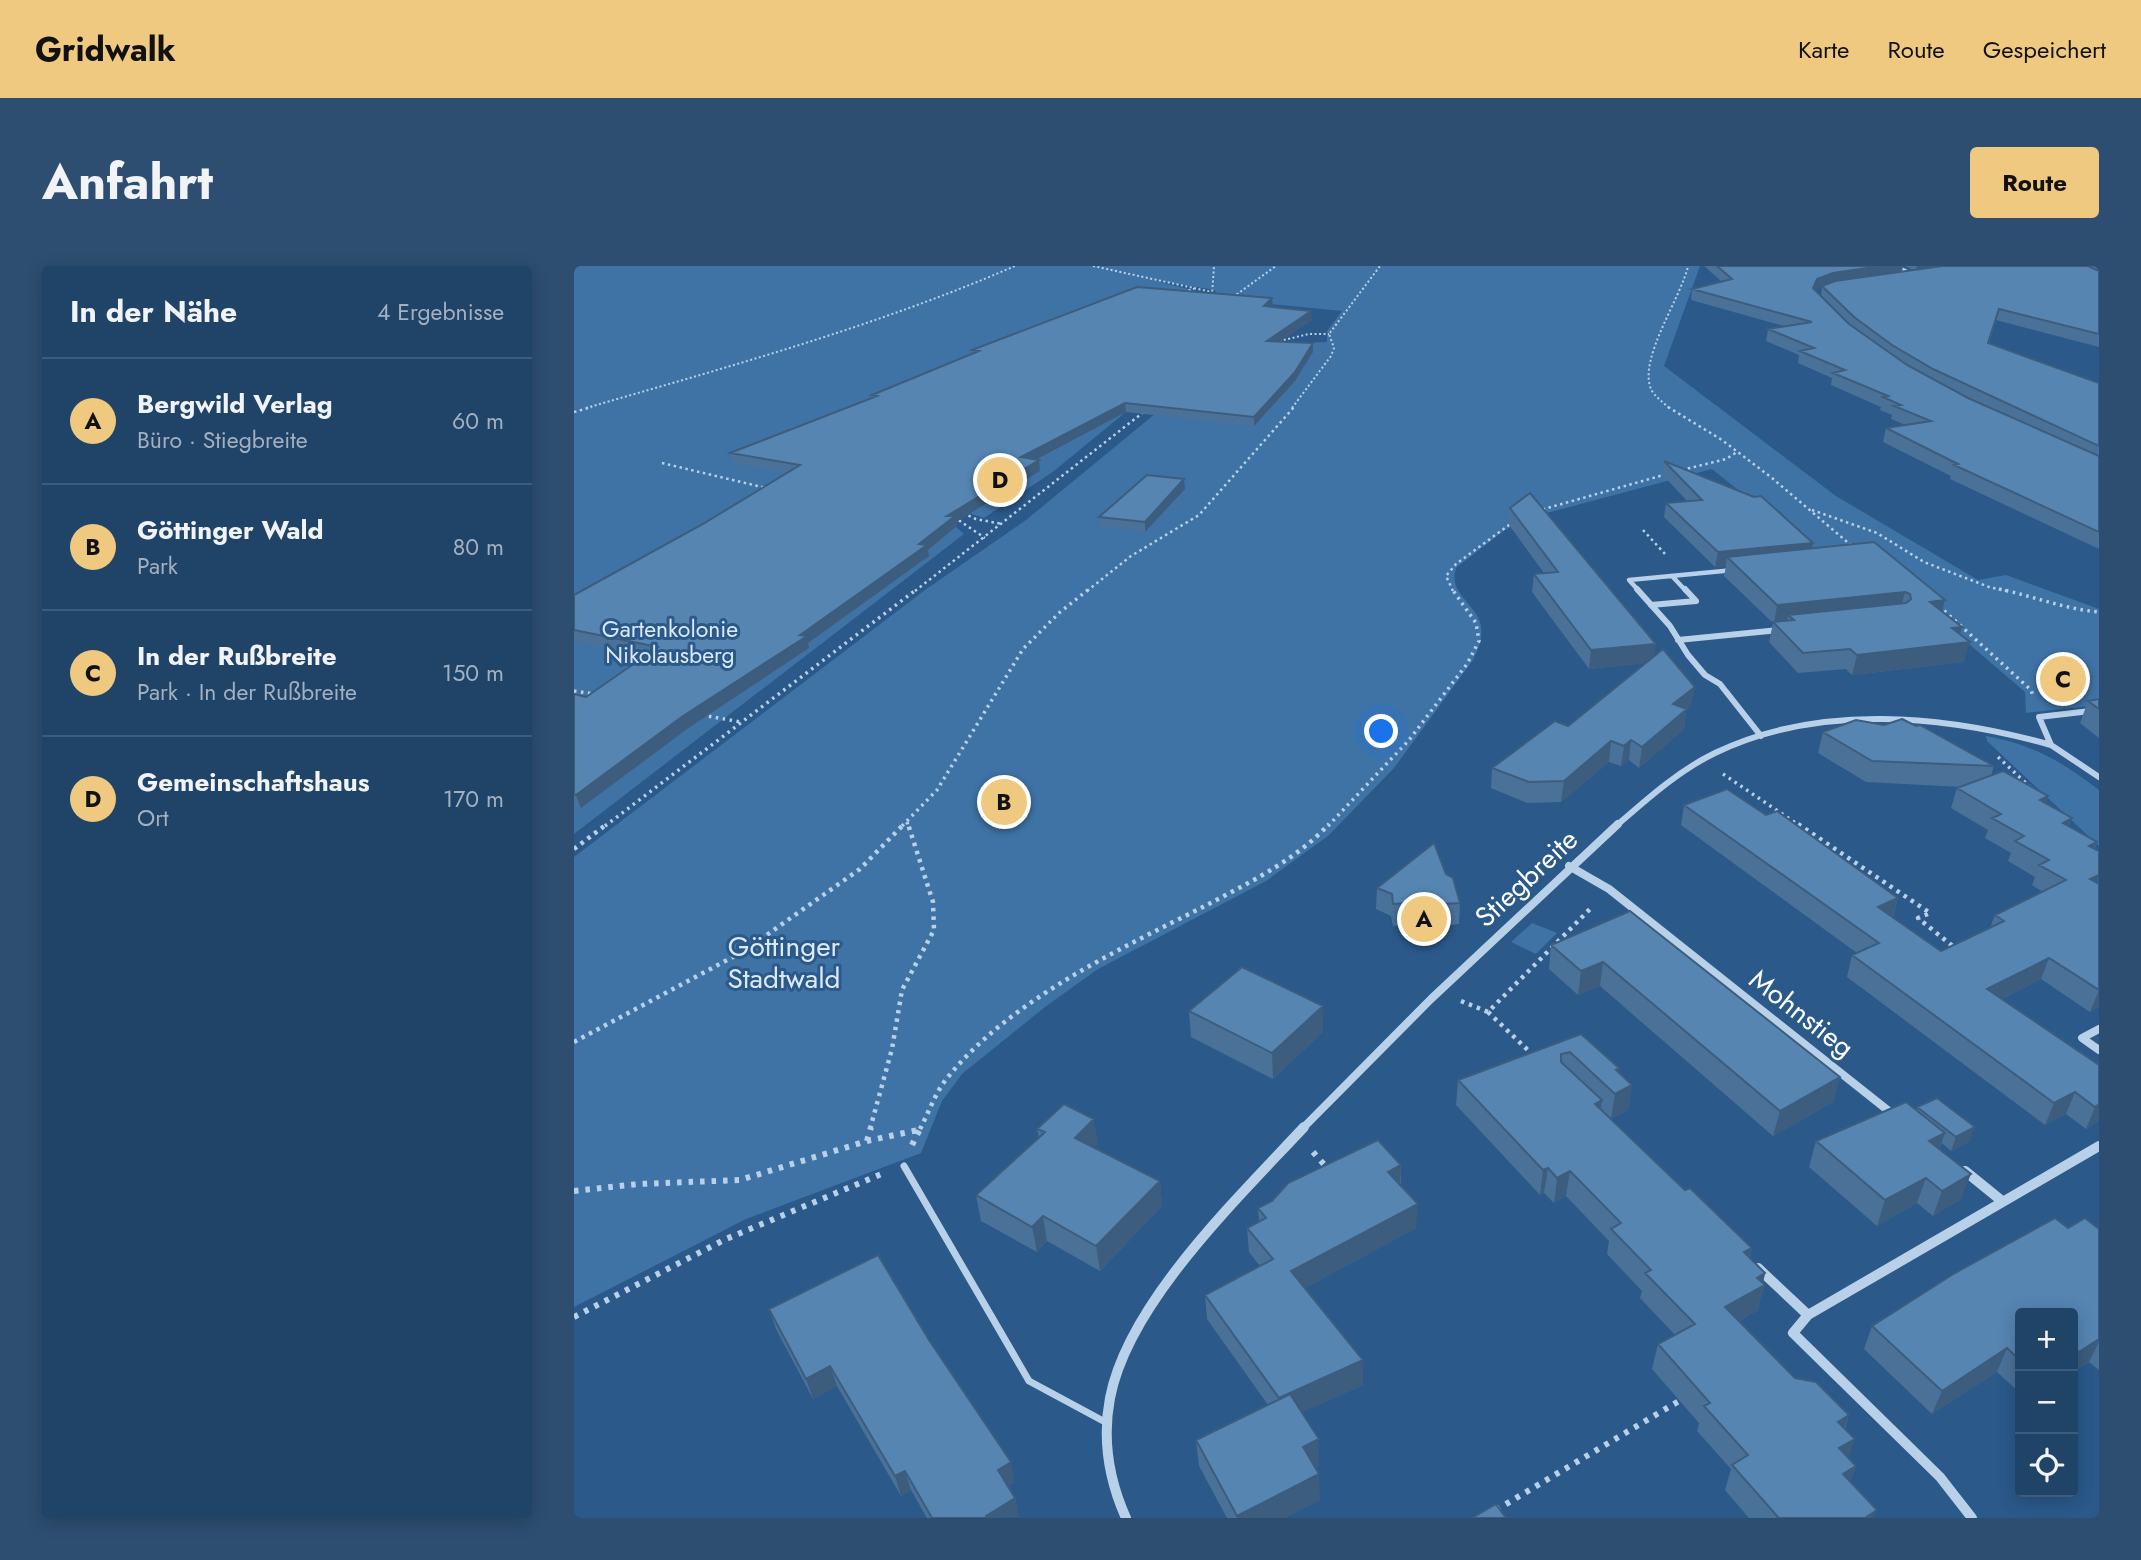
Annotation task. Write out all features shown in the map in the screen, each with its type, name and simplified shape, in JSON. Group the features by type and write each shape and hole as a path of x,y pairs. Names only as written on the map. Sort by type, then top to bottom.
{"street":[{"path":"1896,266 1915,275 1901,277"},
{"path":"1743,569 1629,580 1705,675 1720,684 1761,736"},
{"path":"1651,605 1696,601 1672,576"},
{"path":"1678,640 1790,628"},
{"path":"2099,710 2039,717 2051,745 2099,778"},
{"name":"Stiegbreite","path":"1126,1518 1109,1462 1107,1423 1112,1389 1121,1362 1147,1311 1189,1254 1297,1133 1381,1045 1569,866 1653,795 1702,760 1761,736 1853,721 1914,720 1963,724 1995,729 2051,745"},
{"name":"Mohnstieg","path":"1569,866 1609,889 1908,1126"},
{"path":"2099,1029 2081,1038 2099,1051"},
{"path":"1972,1518 1940,1477 1793,1333 1808,1315 2099,1146"},
{"path":"1961,1168 2003,1201"},
{"path":"1749,1259 1808,1315"}],"lane":[{"path":"904,1166 1029,1381 1107,1423"}],"path":[{"path":"574,412 791,349 967,287 1015,266"},
{"path":"1093,266 1212,292"},
{"path":"1212,304 1214,266"},
{"path":"1224,301 1236,296 1276,266"},
{"path":"1329,334 1380,266"},
{"path":"1688,266 1684,284 1658,335 1650,364 1651,389 1671,409 1737,452 1850,546 1857,547"},
{"path":"1173,295 1196,288"},
{"path":"1271,342 1309,334 1329,334"},
{"path":"574,1042 744,951 860,869 937,790 1023,649 1059,613 1130,556 1199,515 1305,393 1331,356 1334,348 1329,334"},
{"path":"574,849 985,538 1151,406"},
{"path":"1534,512 1726,459 1737,452"},
{"path":"662,463 772,489"},
{"path":"945,515 953,516 966,509"},
{"path":"1808,509 1877,533 1924,562 1989,587 2035,597 2069,609 2099,611"},
{"path":"947,510 985,538"},
{"path":"961,512 976,519 1002,524"},
{"path":"574,1317 738,1232 831,1192 904,1166 919,1130 946,1079 976,1046 1012,1017 1128,945 1256,880 1322,832 1409,740 1467,664 1479,641 1476,623 1446,576 1449,570 1502,528 1523,516"},
{"path":"1932,601 1991,651 2031,690 2039,717"},
{"path":"574,691 597,695"},
{"path":"692,713 741,722"},
{"path":"1963,724 2039,796"},
{"path":"1702,760 1930,913 1918,918 1963,955"},
{"path":"2011,782 2020,778"},
{"path":"1769,817 1780,813"},
{"path":"867,1141 892,1049 902,990 934,930 933,902 907,821"},
{"path":"1796,835 1807,831"},
{"path":"1855,876 1867,871"},
{"path":"1488,1012 1609,889"},
{"path":"1890,897 1899,892"},
{"path":"1438,991 1488,1012 1539,1061"},
{"path":"1521,1058 1531,1053"},
{"path":"574,1191 639,1184 740,1180 867,1141 919,1130"},
{"path":"1297,1133 1331,1172"},
{"path":"1482,1518 1697,1390"}],"green space":[{"name":"Göttinger Stadtwald","path":"574,266 1700,266 1664,366 1836,496 1978,580 2006,575 2099,609 2099,705 2026,713 2025,692 1928,609 1821,557 1712,469 1528,518 1505,530 1457,567 1455,584 1475,612 1481,627 1481,640 1473,660 1394,768 1328,836 1266,881 1098,969 1045,1007 962,1074 942,1101 921,1153 746,1219 574,1307 574,857 925,590 1026,520 1195,381 1226,346 1327,342 1327,331 1342,311 1217,299 1215,290 1152,280 1200,292 1191,340 1127,411 1054,471 984,518 956,509 940,512 964,534 574,834"},
{"path":"1986,736 2033,749 2099,790 2099,846 1987,741"},
{"path":"1532,923 1557,933 1536,954 1511,942"}],"building":[{"path":"1717,266 1881,266 1833,273 1817,279 1813,288 1849,324 1907,365 1968,398 2099,456 2099,532 1954,465 1958,464 1886,428 1931,421 1894,406 1901,405 1883,397 1888,396 1833,373 1845,370 1800,351 1814,348 1768,329 1812,322 1692,289 1732,279"},
{"path":"1942,266 2088,266 2099,271 2099,334 1999,309 1988,343 2099,383 2099,446 1933,369 1892,345 1854,317 1822,286 1835,281"},
{"path":"1137,287 1272,298 1264,306 1311,311 1267,341 1313,343 1295,372 1254,417 1125,403 1021,457 1039,460 947,516 955,516 919,544 927,545 800,635 807,636 683,716 574,794 574,694 586,697 658,647 574,630 574,595 703,524 800,465 730,453 877,396 872,395 979,351 972,350"},
{"path":"1664,461 1754,497 1761,496 1813,543 1718,552 1666,503 1702,500"},
{"path":"1147,475 1184,479 1145,522 1099,517"},
{"path":"1530,493 1656,644 1591,650 1534,574 1558,572 1510,508"},
{"path":"1874,542 1945,600 1930,602 1962,627 1952,628 1970,642 1857,655 1850,649 1803,653 1773,622 1794,620 1788,615 1906,603 1911,599 1910,594 1905,592 1777,605 1727,557"},
{"path":"1663,649 1695,687 1673,704 1687,709 1642,747 1631,740 1624,746 1611,741 1564,781 1529,782 1492,768 1555,721 1568,726"},
{"path":"2099,699 2099,709 2088,701"},
{"path":"1902,719 1916,726 1920,725 1994,766 1872,761 1823,732 1856,720 1884,725"},
{"path":"2003,771 2048,796 2040,800 2072,818 2063,823 2097,842 2089,846 2099,851 2099,875 2090,879 2099,884 2099,990 2049,958 1987,989 2099,1065 2099,1104 2095,1107 2075,1092 2054,1103 1852,955 1879,943 1684,805 1727,789 1766,815 1777,811 1898,898 1878,907 1941,951 2004,921 1995,915 2066,880 2039,865 2049,860 2015,841 2024,836 1992,818 2001,814 1957,788"},
{"path":"1434,843 1446,874 1453,878 1460,903 1443,904 1432,913 1411,903 1393,904 1392,894 1377,888"},
{"path":"1630,911 1840,1077 1780,1111 1603,962 1581,971 1551,945"},
{"path":"1242,967 1323,1006 1272,1053 1189,1011"},
{"path":"1581,1034 1619,1068 1616,1070 1632,1085 1615,1094 1570,1052 1561,1054 1561,1062 1602,1100 1595,1104 1685,1190 1690,1188 1752,1248 1744,1252 1765,1273 1757,1278 1765,1285 1725,1307 1795,1378 1816,1382 1849,1415 1838,1422 1855,1439 1839,1448 1856,1466 1843,1474 1877,1510 1865,1518 1776,1518 1778,1517 1732,1465 1748,1455 1704,1406 1710,1403 1658,1344 1695,1324 1645,1273 1651,1270 1611,1229 1621,1223 1570,1171 1557,1178 1548,1168 1543,1170 1458,1080"},
{"path":"1937,1098 1975,1127 1956,1137 1917,1107"},
{"path":"1906,1102 1945,1133 1929,1141 1971,1174 1942,1191 1926,1178 1885,1200 1816,1141"},
{"path":"1064,1104 1094,1119 1075,1138 1160,1181 1096,1246 1043,1216 1032,1227 976,1195 1045,1132 1037,1129"},
{"path":"1378,1140 1401,1165 1388,1172 1418,1204 1291,1271 1363,1360 1279,1398 1205,1295 1273,1259 1247,1228 1266,1218 1258,1208 1272,1201 1288,1183"},
{"path":"2055,1218 2068,1228 2085,1218 2099,1229 2099,1339 2078,1351 2078,1308 2015,1308 2015,1355 2007,1348 1942,1391 1872,1326 1955,1273"},
{"path":"878,1255 929,1340 1011,1462 998,1470 1015,1498 986,1516 987,1518 932,1518 905,1471 895,1476 830,1366 806,1379 769,1309"},
{"path":"1290,1394 1319,1439 1303,1447 1319,1474 1237,1516 1196,1440"},
{"path":"1496,1504 1506,1518 1472,1518"}],"place":[{"name":"Gemeinschaftshaus","path":"1000,480"},
{"name":"In der Rußbreite","path":"2063,679"},
{"name":"Göttinger Wald","path":"1004,802"},
{"name":"Bergwild Verlag","path":"1424,919"}],"park label":[{"name":"Gartenkolonie Nikolausberg","path":"670,642"}]}
